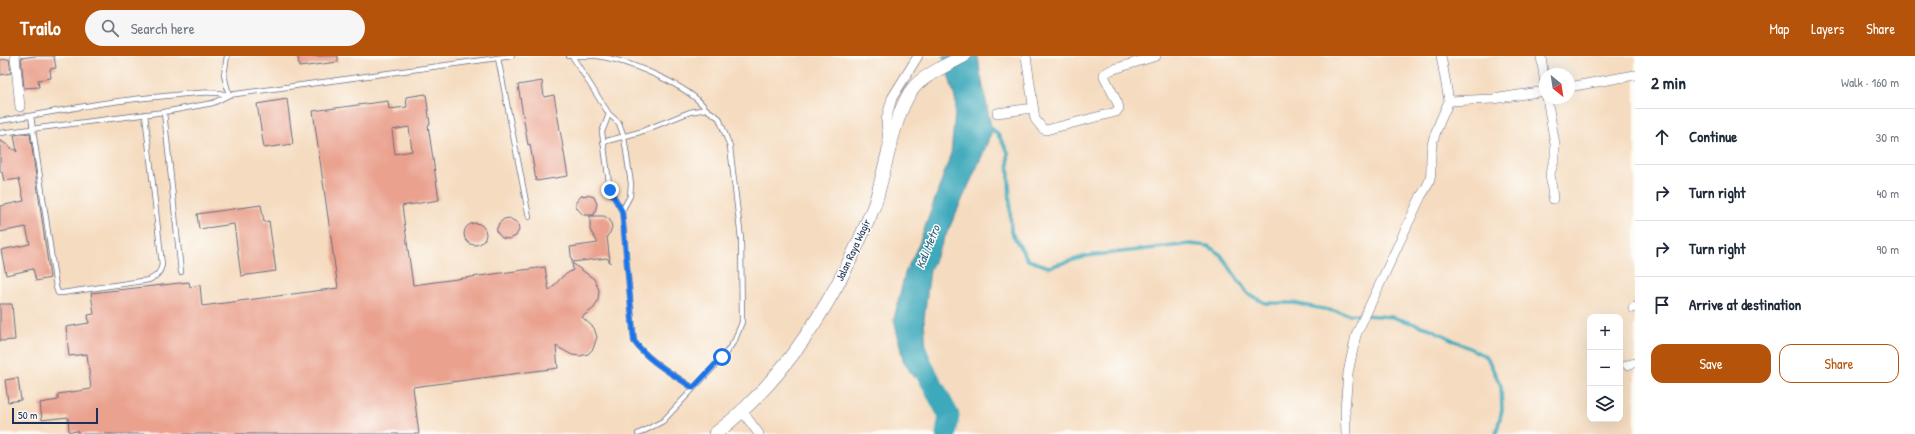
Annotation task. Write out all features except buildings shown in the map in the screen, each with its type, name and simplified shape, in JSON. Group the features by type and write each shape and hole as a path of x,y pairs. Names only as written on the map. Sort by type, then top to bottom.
{"main road":[{"name":"Jalan Raya Wagir","path":"715,434 742,411 793,354 806,337 828,300 848,264 874,205 888,154 906,99 917,84 929,75 964,56"}],"street":[{"path":"15,56 20,107"},
{"path":"888,154 886,120 892,98 918,56"},
{"path":"1026,56 1033,108 1038,125 1046,130 1113,114 1119,108 1104,74 1111,70 1156,56"},
{"path":"1346,434 1345,408 1348,373 1356,334 1430,182 1432,175 1432,147 1435,135 1449,101 1441,56"},
{"path":"1541,56 1543,68"},
{"path":"1575,85 1635,75"},
{"path":"1449,101 1493,99 1539,92"},
{"path":"1548,104 1555,144 1555,158 1550,173 1553,199"},
{"path":"997,113 1033,108"},
{"path":"742,411 759,434"}],"lane":[{"path":"227,56 224,75 229,95"},
{"path":"0,133 164,112 213,102 229,95 512,56"},
{"path":"571,56 596,56 628,63 688,92 701,102 706,109 719,118 730,147 741,239 742,322 735,340 722,357 663,421 638,434"},
{"path":"571,56 609,114 619,123 624,137 631,184 630,196 622,211"},
{"path":"498,58 529,217"},
{"path":"0,121 144,96 215,92 229,95"},
{"path":"603,142 624,137 690,112 706,109"},
{"path":"164,112 181,272"},
{"path":"31,116 56,287 58,292 62,293 149,280 161,271 162,265 145,114"},
{"path":"609,114 602,132 603,142 610,190 622,211 634,341 642,352 649,358 693,388"}],"water":[{"path":"943,56 978,56 992,131 930,270 924,319 927,364 914,378 903,360 894,319 905,273 919,244 951,154 956,102"}],"waterway":[{"path":"988,126 997,133 1008,152 1011,232 1028,260 1049,267 1087,256 1190,244 1208,246 1221,255 1248,294 1265,303 1293,303 1349,314 1392,317 1431,329 1487,357 1501,386 1502,410 1496,434"},
{"name":"Kali Metro","path":"913,342 922,365 949,416 946,434"}],"route":[{"path":"610,190 622,211 634,341 642,352 649,358 662,365 693,388 722,357"}]}
